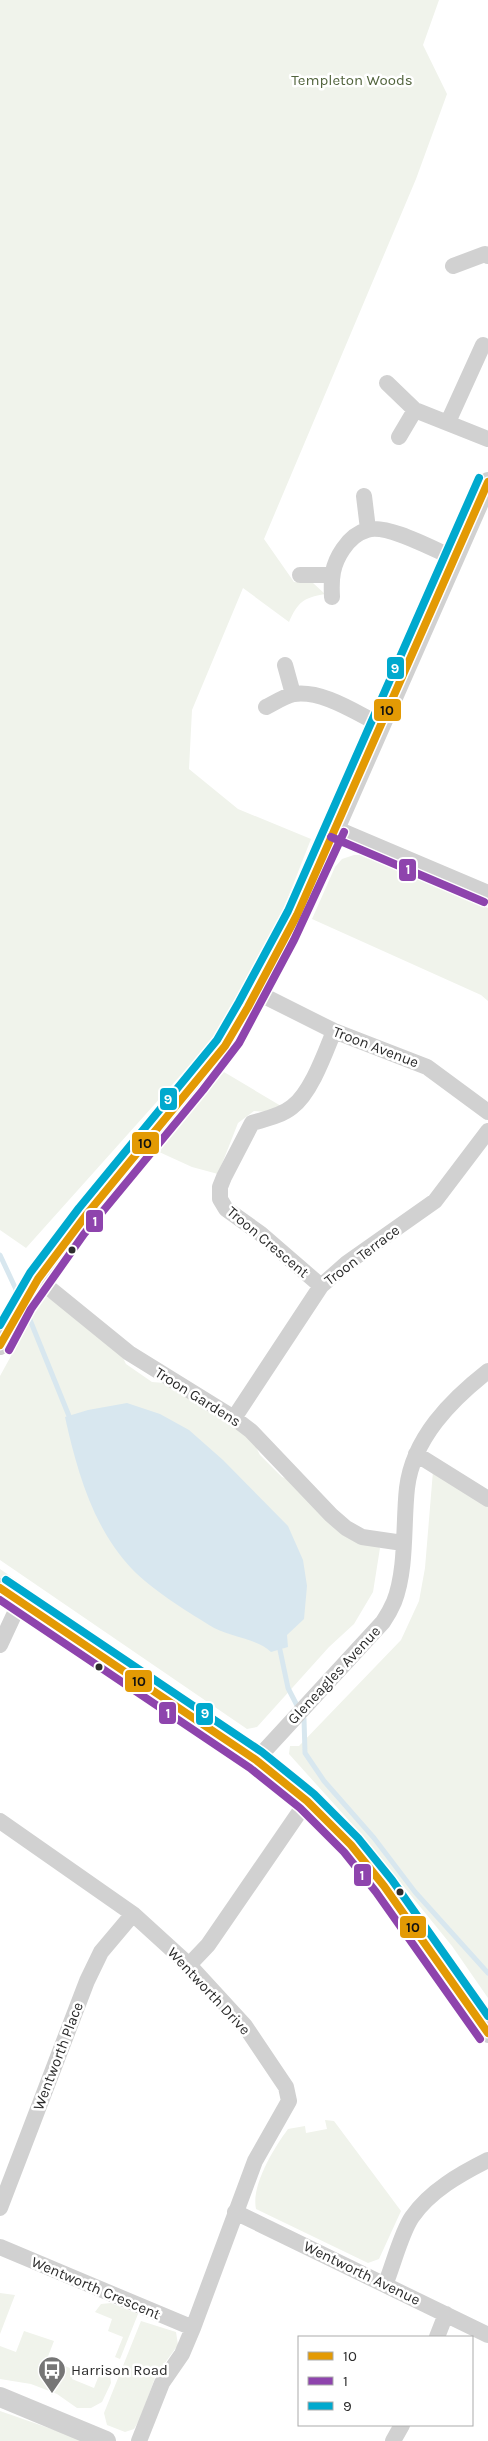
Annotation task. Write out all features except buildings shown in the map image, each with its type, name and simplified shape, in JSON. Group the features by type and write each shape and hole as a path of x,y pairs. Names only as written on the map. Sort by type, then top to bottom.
{"street":[{"path":"453,266 487,252"},
{"path":"448,422 484,345"},
{"path":"387,382 415,410 488,439"},
{"path":"399,436 415,410"},
{"path":"0,1345 38,1279 87,1214 225,1046 256,992 296,915 488,482"},
{"path":"364,496 368,529"},
{"path":"332,596 331,575 340,554 350,538 368,529 387,530 454,558"},
{"path":"300,575 331,575"},
{"path":"285,665 293,694"},
{"path":"266,707 293,694 325,698 381,724"},
{"path":"335,828 488,893"},
{"name":"Troon Avenue","path":"256,992 334,1031 427,1067 488,1112"},
{"name":"Troon Crescent","path":"321,1286 261,1234 226,1209 220,1199 220,1187 252,1122 274,1117 292,1107 305,1092 334,1031"},
{"name":"Troon Terrace","path":"234,1418 321,1286 347,1263 434,1201 488,1131"},
{"name":"Troon Gardens","path":"38,1279 129,1353 234,1418 278,1457 331,1515 346,1528 362,1537 403,1543"},
{"name":"Gleneagles Avenue","path":"256,1760 383,1622 394,1601 399,1582 407,1486 416,1454 431,1429 459,1394 488,1371"},
{"path":"416,1454 488,1499"},
{"path":"0,1588 256,1760 307,1801 351,1845 384,1886 488,2033"},
{"path":"0,1645 20,1602"},
{"path":"189,1965 208,1945 307,1801"},
{"name":"Wentworth Drive","path":"0,1821 133,1914 189,1965 245,2026 286,2086 289,2101 255,2161 193,2328 182,2354 162,2383 139,2441"},
{"name":"Wentworth Place","path":"0,2208 87,1981 102,1952 133,1914"},
{"path":"385,2285 411,2218 428,2197 468,2170 488,2160"},
{"name":"Wentworth Avenue","path":"236,2212 488,2335"},
{"name":"Wentworth Crescent","path":"0,2247 193,2328"},
{"path":"437,2336 446,2314"},
{"path":"0,2397 106,2441"},
{"path":"394,2441 402,2426"}],"green space":[{"name":"Templeton Woods","path":"0,0 439,0 423,45 447,94 416,179 264,539 294,582 313,583 325,594 311,597 302,602 295,610 289,622 243,588 192,710 189,769 238,809 311,839 284,908 247,989 205,1048 26,1248 0,1230"},
{"path":"354,855 367,855 488,908 488,1001 481,995 312,919 335,867 342,859"},
{"path":"224,1072 281,1106 268,1112 254,1111 238,1123 218,1174 192,1167 157,1151"},
{"path":"46,1297 56,1300 121,1354 126,1364 152,1382 165,1383 228,1420 253,1441 260,1455 282,1477 293,1481 380,1548 373,1592 354,1624 329,1647 257,1727 247,1729 0,1560 0,1376 40,1303"},
{"path":"433,1471 488,1507 488,1998 452,1946 361,1834 289,1754 290,1746 299,1746 401,1640 419,1601 425,1568"},
{"path":"0,1569 79,1624 69,1624 0,1578"},
{"path":"325,2120 334,2121 401,2211 379,2259 368,2263 256,2209 255,2199 260,2178 270,2156 288,2129 305,2126 306,2133 327,2129"},
{"path":"0,2293 15,2295 0,2334"},
{"path":"111,2303 138,2314 120,2359 115,2357 123,2337 108,2331 112,2319 95,2312 101,2304"},
{"path":"141,2321 176,2332 178,2345 156,2375 140,2419 134,2429 125,2432 107,2425 104,2413"},
{"path":"24,2331 54,2341 47,2359 75,2370 72,2379 94,2388 101,2370 110,2373 111,2383 102,2402 91,2408 77,2408 57,2394 31,2384 0,2379 0,2346 16,2352"},
{"path":"0,2411 86,2441 0,2441"}],"shaded area":[{"path":"127,1403 160,1414 189,1430 223,1460 288,1526 303,1560 307,1586 304,1619 287,1635 288,1647 271,1652 250,1640 216,1629 149,1584 118,1553 107,1536 88,1498 75,1458 65,1417 88,1410"}],"waterway":[{"path":"0,1255 20,1298"},
{"path":"26,1310 69,1416"},
{"path":"280,1650 288,1688 304,1719 305,1753 324,1781 374,1838 415,1892 488,1973"}],"transit line":[{"name":"9","path":"0,1325 30,1273 79,1208 217,1040 239,1002 288,911 479,478"},
{"name":"10","path":"0,1345 38,1279 87,1214 225,1046 248,1007 297,915 488,482"},
{"name":"1","path":"9,1350 31,1309 84,1234 203,1090 239,1043 294,940 344,832"},
{"name":"1","path":"331,837 484,902"},
{"name":"9","path":"6,1580 262,1752 314,1794 358,1838 392,1880 488,2016"},
{"name":"10","path":"0,1588 256,1760 307,1801 351,1845 384,1886 488,2033"},
{"name":"1","path":"0,1600 250,1768 300,1808 344,1852 376,1892 480,2039"}],"place":[{"name":"Harrison Road","path":"52,2394"}]}
